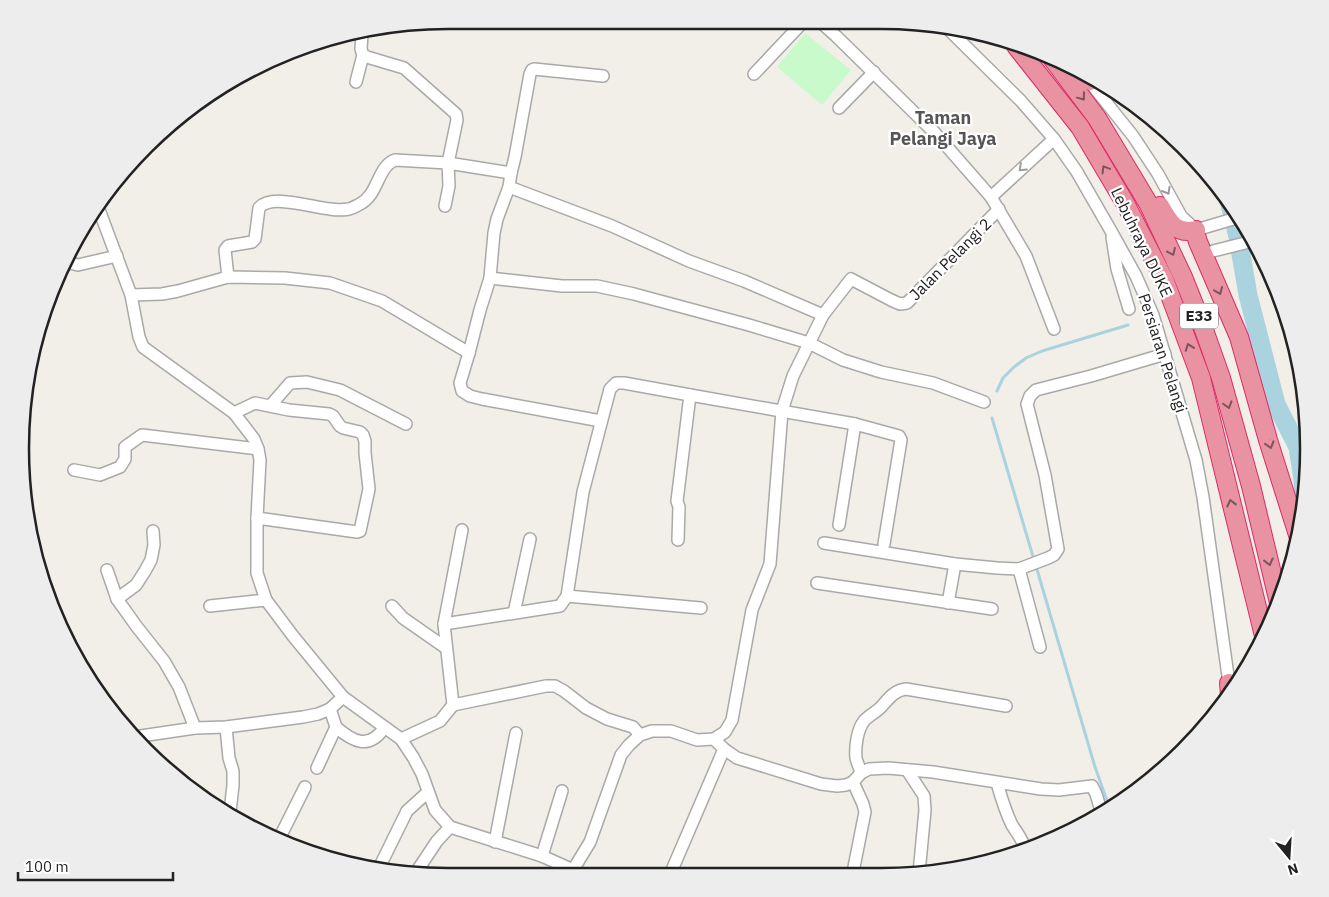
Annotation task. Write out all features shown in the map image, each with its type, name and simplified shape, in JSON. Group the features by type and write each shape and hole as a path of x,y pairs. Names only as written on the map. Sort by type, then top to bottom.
{"highway":[{"name":"Lebuhraya DUKE","path":"1022,54 1080,127 1125,203 1164,279 1201,378 1261,624"},
{"name":"Lebuhraya DUKE","path":"1061,70 1097,118 1148,203 1183,277 1221,378 1251,486 1276,589"},
{"path":"1097,118 1107,121 1118,134 1165,216 1172,224 1183,231 1196,230 1198,242 1238,337 1294,521"}],"street":[{"path":"754,74 796,29"},
{"path":"828,29 935,133 991,197 1026,256 1054,329"},
{"name":"Persiaran Pelangi","path":"955,36 1021,101 1054,139 1077,172 1140,283 1153,315 1196,460 1230,682"},
{"path":"356,82 363,55 361,49 362,38"},
{"path":"363,55 404,68 456,114 457,120 448,163 449,186 445,206"},
{"path":"601,421 470,396 462,391 460,383 490,278 494,233 510,187 530,74 532,70 603,76"},
{"path":"839,108 874,72"},
{"path":"1096,88 1133,136 1158,174 1181,216 1196,230 1232,219"},
{"path":"991,197 1054,139"},
{"path":"228,278 226,248 252,242 255,239 259,208 267,202 289,202 331,210 352,209 371,195 386,166 389,162 395,160 448,163 511,173"},
{"path":"510,187 612,226 689,261 744,281 823,315 793,376 782,411 770,564 752,610 732,720 725,732 714,739 697,740 671,731 652,730 640,735 629,745 621,755 590,842 578,868"},
{"name":"Jalan Pelangi 2","path":"823,315 851,279 896,302 907,303 999,209"},
{"path":"100,213 131,295 139,338 143,347 234,413 254,439 260,460 257,573 266,600 343,697 401,739 422,774 435,810 450,827 542,856 566,868"},
{"path":"1111,231 1117,269 1128,309"},
{"path":"1213,251 1246,242"},
{"path":"72,263 78,265 117,256"},
{"path":"131,295 162,294 228,278 285,278 330,283 382,301 469,353"},
{"path":"490,278 562,286 597,286 749,325 809,343 843,360 881,372 933,383 984,402"},
{"path":"824,543 955,564 997,568 1021,568 1054,556 1058,549 1045,474 1027,404 1030,396 1036,390 1165,354"},
{"path":"270,406 290,383 307,382 340,390 406,424"},
{"path":"444,624 560,606 566,596 582,492 610,389 616,383 855,424 899,436 902,440 884,544"},
{"path":"678,540 679,507 677,501 690,395"},
{"path":"234,413 255,403 289,410 329,414 333,416 340,426 360,432 365,441 369,489 360,531 257,518"},
{"path":"839,525 855,424"},
{"path":"74,470 100,475 120,467 125,459 125,447 142,435 258,450"},
{"path":"453,705 444,624 462,530"},
{"path":"118,599 136,585 146,571 151,560 154,545 153,531"},
{"path":"514,614 530,539"},
{"path":"948,603 955,564"},
{"path":"1021,568 1040,647"},
{"path":"108,570 118,599 164,661 179,687 195,728"},
{"path":"818,583 992,610"},
{"path":"566,596 702,608"},
{"path":"210,606 266,600"},
{"path":"392,606 404,618 446,648"},
{"path":"401,739 440,721 453,705 546,686 555,686 586,708 607,719 634,727 640,735"},
{"path":"854,868 864,812 857,777 856,747 860,728 865,719 878,711 900,689 1006,706"},
{"path":"143,736 195,728 226,727 303,717 330,709 343,697"},
{"path":"330,709 336,727 344,734 364,743 372,741 379,736 384,728"},
{"path":"226,727 233,772 231,807"},
{"path":"317,768 336,727"},
{"path":"495,842 516,733"},
{"path":"714,739 724,749 738,758 821,784 846,785 869,769 888,768 1041,789 1059,790 1092,786 1100,806"},
{"path":"673,868 724,749"},
{"path":"907,770 924,796 925,810 920,866"},
{"path":"997,783 1012,825 1024,843"},
{"path":"282,833 305,787"},
{"path":"382,863 407,811 428,792"},
{"path":"542,856 562,792"},
{"path":"420,867 436,841 450,827"}],"green space":[{"path":"805,33 851,70 822,105 777,67"}],"waterway":[{"path":"1235,223 1248,295 1276,404 1298,447 1300,458"},
{"path":"997,391 1003,378 1026,358 1042,351 1128,325"},
{"path":"992,418 1034,560"},
{"path":"1036,566 1095,767 1107,802"}],"district":[{"name":"Taman Pelangi Jaya","path":"943,128"}]}
